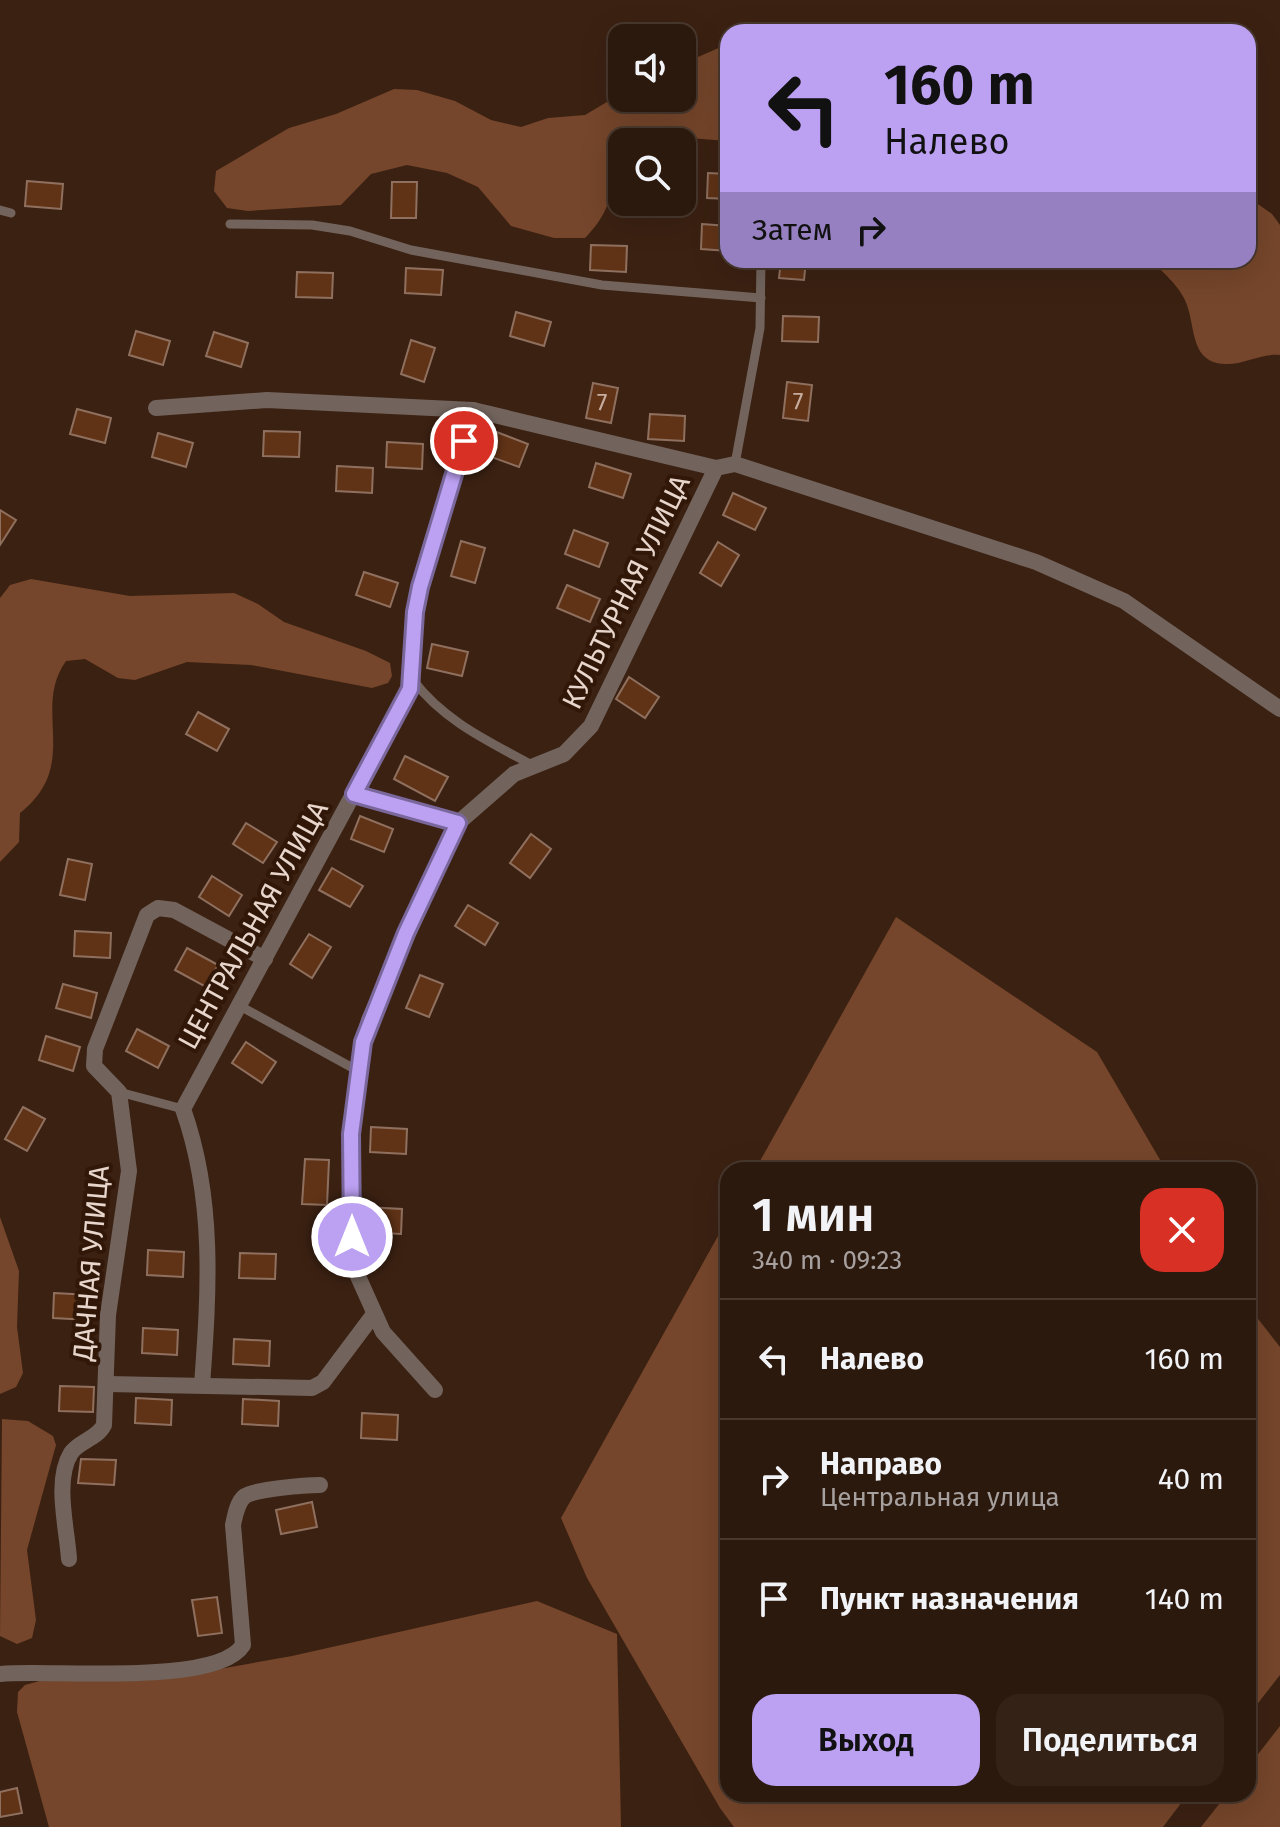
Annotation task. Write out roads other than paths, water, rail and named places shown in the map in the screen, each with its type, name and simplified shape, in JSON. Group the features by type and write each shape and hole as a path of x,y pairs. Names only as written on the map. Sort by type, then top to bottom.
{"street":[{"path":"156,408 267,400 473,410 716,468 735,464 1036,562 1097,586 1124,601 1280,709"},
{"name":"ЦЕНТРАЛЬНАЯ УЛИЦА","path":"183,1109 354,794 412,679 415,612 426,561 473,410"},
{"name":"КУЛЬТУРНАЯ УЛИЦА","path":"435,1390 402,1355 374,1314 352,1263 351,1134 369,1020 458,823 514,774 564,754 591,726 716,468"},
{"path":"119,1092 94,1066 93,1057 147,915 158,908 174,910 265,959"},
{"name":"ДАЧНАЯ УЛИЦА","path":"69,1559 63,1472 72,1451 99,1433 104,1425 108,1315 129,1171 119,1092"},
{"path":"183,1109 195,1147 209,1249 202,1385"},
{"path":"107,1384 312,1388 323,1382 374,1314"},
{"path":"0,1674 139,1674 225,1662 237,1655 243,1645 233,1525 237,1508 245,1496 320,1485"}],"lane":[{"path":"0,210 11,213"},
{"path":"230,224 312,225 350,231 425,253 602,285 761,298"},
{"path":"735,464 760,328 761,268"},
{"path":"412,679 426,697 459,726 532,765"},
{"path":"354,794 458,823"},
{"path":"240,1006 360,1072"},
{"path":"119,1092 183,1109"}]}
